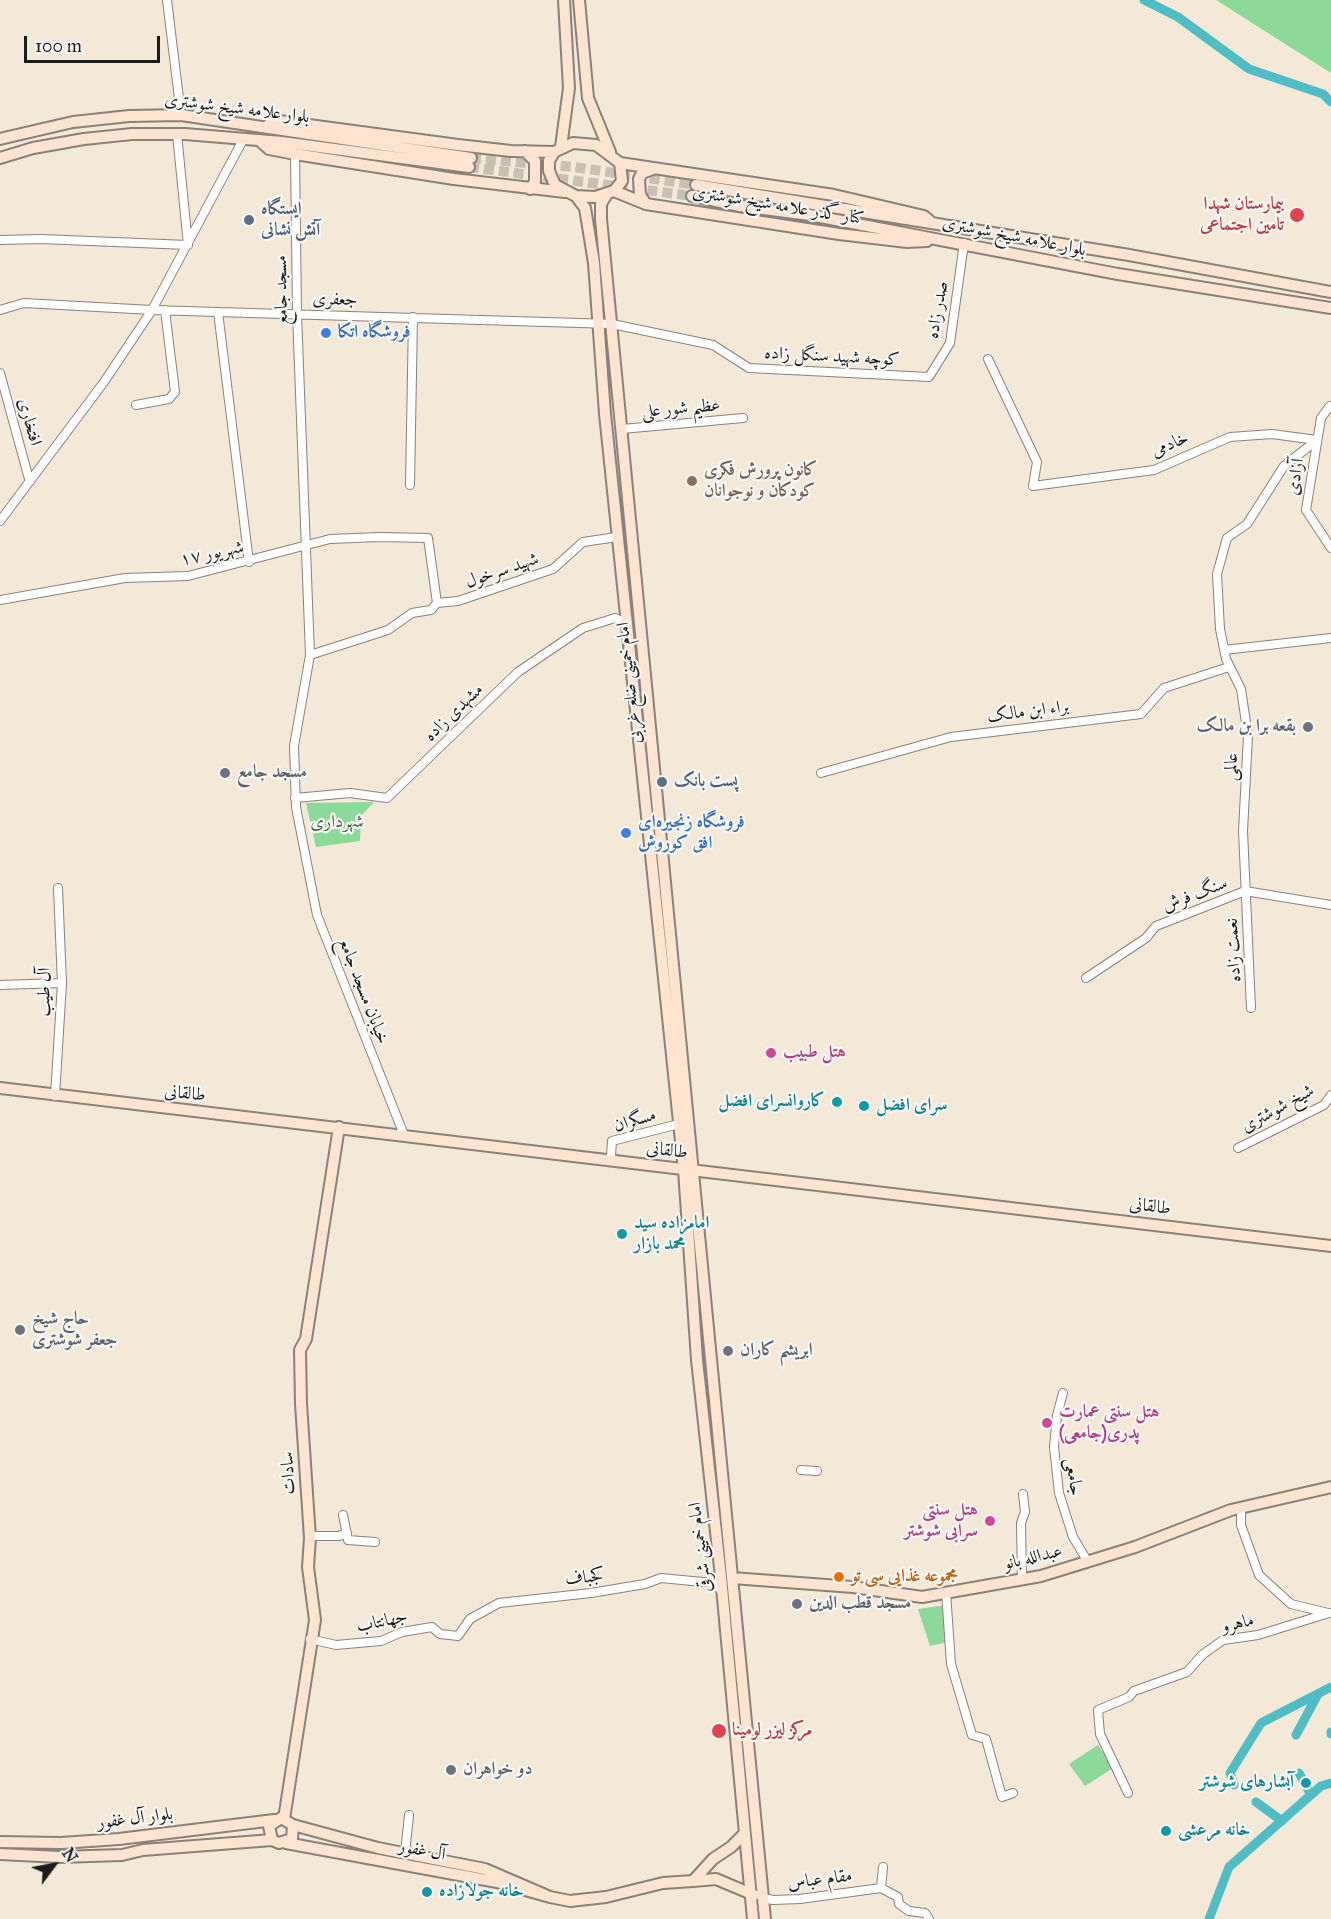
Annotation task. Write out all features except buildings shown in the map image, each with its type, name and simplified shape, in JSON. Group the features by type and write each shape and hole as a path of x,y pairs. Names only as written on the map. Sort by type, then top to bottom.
{"main road":[{"path":"564,0 568,88 558,149 549,161 549,171 555,185 576,196 611,193 622,181 616,159 588,98 579,0"},
{"name":"بلوار علامه شیخ شوشتری","path":"0,139 73,122 129,116 181,115 262,125 470,162 244,138 177,134 132,134 84,139 33,148 0,158"},
{"path":"262,125 279,121 525,151 558,149 573,143 596,145 616,159 653,169 834,195 924,216 933,225"},
{"path":"259,140 269,149 295,154 530,189 565,192"},
{"path":"525,151 535,161 535,182 530,189"},
{"path":"646,204 640,195 639,180 642,173 653,169"},
{"name":"بلوار علامه شیخ شوشتری","path":"696,185 1129,255 1331,292"},
{"name":"کنار گذر علامه شیخ شوشتری","path":"611,193 646,204 839,234 907,242 939,240"},
{"name":"امام خمینی ضلع غربی","path":"611,193 601,204 601,219 640,621 688,1171"},
{"name":"امام خمینی ضلع غربی","path":"576,196 585,208 587,219 617,537 679,1124 688,1171"},
{"name":"بلوار علامه شیخ شوشتری","path":"692,196 964,243 1118,274 1331,308"},
{"path":"587,219 594,214 601,219"},
{"path":"1245,294 1248,276"},
{"path":"626,623 640,621"},
{"name":"طالقانی","path":"0,1088 1331,1246"},
{"name":"سادات","path":"284,1821 304,1701 310,1639 315,1620 309,1567 310,1536 301,1404 300,1350 306,1339 339,1127"},
{"name":"امام خمینی شرقی","path":"688,1171 697,1360 727,1577 765,1919"},
{"name":"عبدالله بانو","path":"727,1577 853,1587 922,1597 1022,1579 1088,1562 1136,1547 1241,1508 1331,1487"},
{"name":"امام خمینی شرقی","path":"727,1577 723,1592 753,1919"},
{"path":"272,1840 270,1826 284,1821 292,1839 286,1843"},
{"name":"آل غفور","path":"284,1821 405,1853 485,1869 550,1897"},
{"name":"بلوار آل غفور","path":"0,1842 61,1843 118,1839 284,1821"},
{"path":"693,1881 713,1859 746,1833"},
{"name":"بلوار آل غفور","path":"0,1854 59,1857 122,1855 142,1850 272,1840 286,1843"},
{"name":"آل غفور","path":"286,1843 497,1882 570,1901 606,1898 663,1883 716,1879 763,1898"}],"street":[{"path":"167,0 181,115"},
{"path":"177,134 189,245"},
{"path":"0,521 29,479 104,382 152,310 189,245 244,138"},
{"name":"مسجد جامع","path":"295,154 297,314 304,547 310,655 294,746 295,798 307,854"},
{"path":"0,240 40,239 189,245"},
{"name":"صدر زاده","path":"929,377 950,343 964,243"},
{"name":"جعفری","path":"0,310 24,303 152,310 597,324"},
{"path":"136,405 169,399 175,392 165,310"},
{"path":"218,312 249,562"},
{"path":"410,485 413,317"},
{"name":"کوچه شهید سنگل زاده","path":"597,324 612,324 713,345 748,368 828,374 929,377"},
{"name":"خادمی","path":"988,359 1036,462 1033,486 1154,470 1230,437 1272,434 1317,440"},
{"name":"افتخاری","path":"0,373 29,479"},
{"name":"آزادی","path":"1330,406 1321,418 1306,510 1331,548"},
{"name":"عظیم شور علی","path":"622,429 742,418"},
{"name":"عالمی","path":"1245,891 1244,831 1248,736 1241,689 1229,667 1224,650 1220,629 1217,574 1227,538 1247,524 1284,466 1317,440"},
{"name":"۱۷ شهریور","path":"0,600 125,578 188,576 249,562 330,539 380,537 428,538 437,603"},
{"name":"شهید سرخول","path":"437,603 458,601 553,569 583,543 617,537"},
{"path":"310,655 388,630 412,613 431,610 437,603"},
{"name":"مشهدی زاده","path":"295,798 350,793 387,798 518,672 584,628 615,618 626,623"},
{"path":"1224,650 1331,638"},
{"name":"براء ابن مالک","path":"821,773 951,737 1141,714 1164,688 1229,667"},
{"name":"خیابان مسجد جامع","path":"307,854 317,915 404,1135"},
{"name":"آل طیب","path":"55,1096 62,983 58,888"},
{"name":"سنگ فرش","path":"1086,978 1146,938 1155,926 1245,891 1331,905"},
{"name":"نعمت زاده","path":"1245,891 1251,1008"},
{"path":"0,985 62,983"},
{"name":"شیخ شوشتری","path":"1238,1148 1324,1104 1331,1095"},
{"name":"مسگران","path":"611,1156 612,1141 679,1124"},
{"name":"جامعی","path":"1063,1393 1057,1415 1054,1447 1059,1493 1073,1537 1088,1562"},
{"path":"801,1470 817,1471"},
{"path":"1022,1579 1023,1494"},
{"path":"1241,1508 1241,1525 1259,1575 1291,1604 1330,1613"},
{"path":"343,1515 348,1540 375,1542"},
{"path":"310,1536 339,1536 347,1533"},
{"name":"کجباف","path":"458,1636 470,1619 499,1603 591,1593 645,1584 662,1578 713,1583 723,1592"},
{"path":"946,1592 951,1664 972,1735 986,1739 1002,1797 1013,1793"},
{"name":"ماهرو","path":"1128,1793 1100,1734 1098,1710 1129,1697 1134,1691 1187,1672 1202,1655 1223,1640 1258,1635 1330,1613"},
{"name":"جهانتاب","path":"310,1639 336,1645 381,1641 402,1632 432,1627 440,1634 458,1636"},
{"path":"405,1853 409,1815"},
{"path":"883,1867 880,1888 898,1897 899,1904 909,1915 925,1913 929,1919"},
{"name":"مقام عباس","path":"763,1898 800,1899 880,1888"}],"green space":[{"path":"1216,0 1331,0 1331,73"},
{"name":"شهرداری","path":"374,802 361,816 360,841 316,847 306,803"},
{"path":"946,1605 948,1642 930,1646 918,1609"},
{"path":"1098,1745 1113,1768 1085,1786 1069,1764"}],"waterway":[{"path":"1144,0 1178,17 1249,69 1323,94 1331,102"},
{"path":"1234,1785 1230,1773 1261,1723 1331,1687"},
{"path":"1296,1735 1318,1694"},
{"path":"1299,1773 1311,1795"},
{"path":"1209,1919 1229,1867 1321,1786 1331,1783"},
{"path":"1256,1802 1282,1821"}],"tunnel":[{"path":"471,158 574,167 696,185"},
{"path":"469,167 692,196"}],"place":[{"name":"بیمارستان شهدا تامین اجتماعی","path":"1297,215"},
{"name":"ایستگاه آتش نشانی","path":"249,220"},
{"name":"فروشگاه اتکا","path":"326,333"},
{"name":"کانون پرورش فکری کودکان و نوجوانان","path":"692,481"},
{"name":"بقعه برا بن مالک","path":"1308,727"},
{"name":"مسجد جامع","path":"225,773"},
{"name":"پست بانک","path":"662,782"},
{"name":"فروشگاه زنجیره‌ای افق کوروش","path":"626,833"},
{"name":"هتل طبیب","path":"771,1053"},
{"name":"کاروانسرای افضل","path":"837,1102"},
{"name":"سرای افضل","path":"864,1106"},
{"name":"امامزاده سید محمد بازار","path":"622,1234"},
{"name":"حاج شیخ جعفر شوشتری","path":"20,1330"},
{"name":"ابریشم کاران","path":"728,1351"},
{"name":"هتل سنتی عمارت پدری(جامعی)","path":"1047,1423"},
{"name":"هتل سنتی سرابی شوشتر","path":"990,1521"},
{"name":"مجموعه غذایی سی تو","path":"839,1577"},
{"name":"مسجد قطب الدین","path":"797,1604"},
{"name":"مرکز لیزر لومینا","path":"719,1731"},
{"name":"دو خواهران","path":"451,1770"},
{"name":"آبشارهای شوشتر","path":"1306,1783"},
{"name":"خانه مرعشی","path":"1166,1831"},
{"name":"خانه جولازاده","path":"427,1892"}]}
